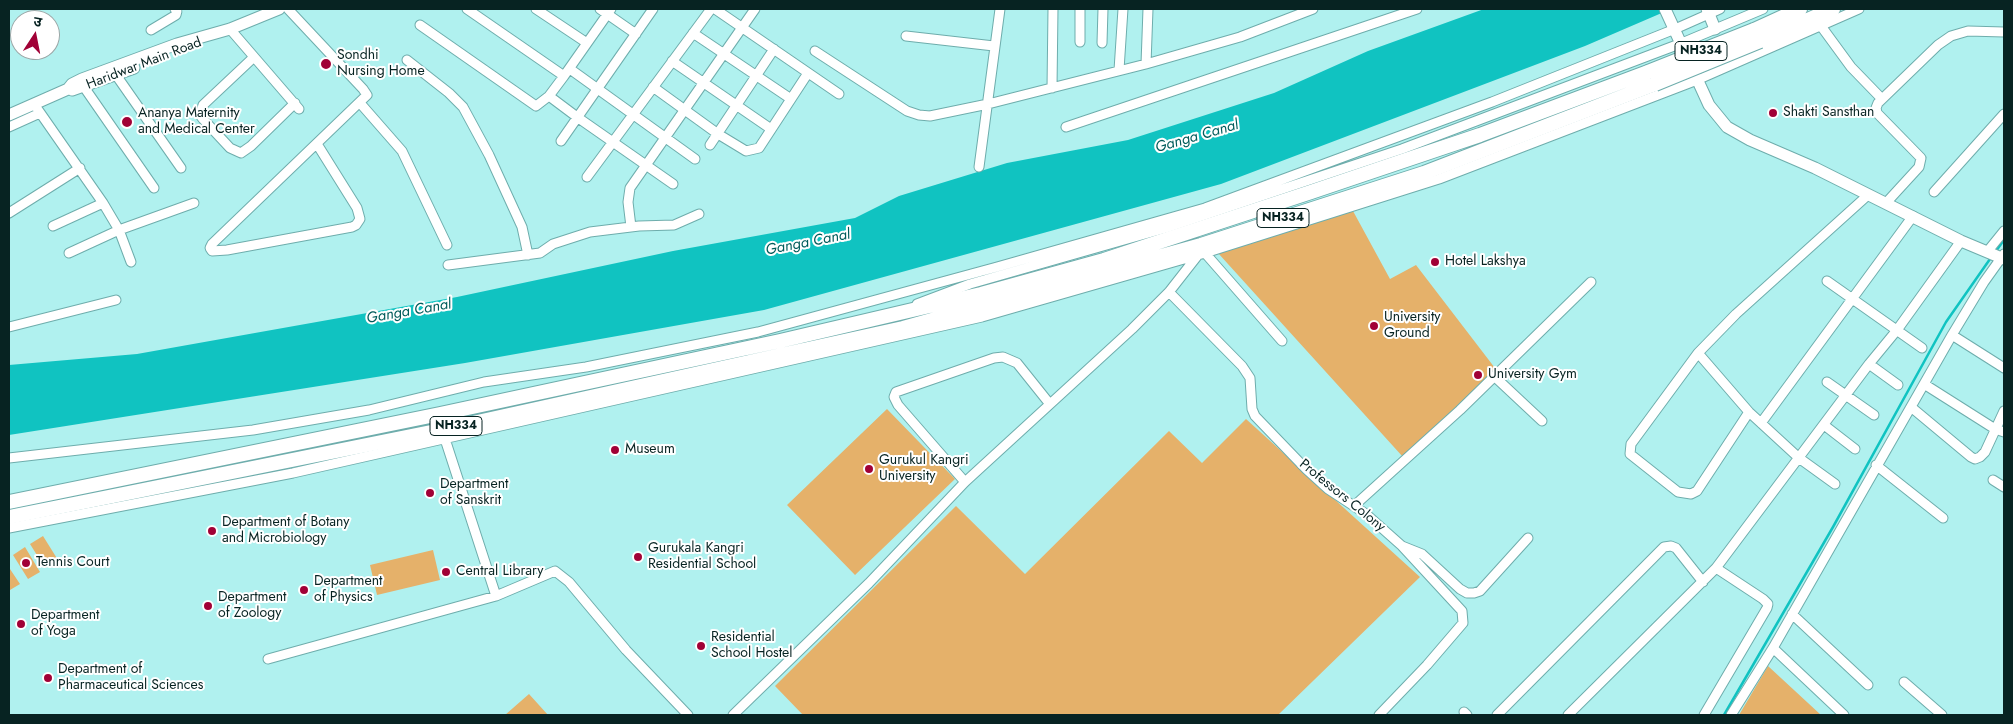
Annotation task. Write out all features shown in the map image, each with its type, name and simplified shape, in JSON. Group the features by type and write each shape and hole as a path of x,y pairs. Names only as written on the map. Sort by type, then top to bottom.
{"highway":[{"name":"NH334","path":"9,517 450,428 902,328 1201,245 1424,173 1655,84 1757,35 1800,9"},
{"name":"NH334","path":"9,502 440,414 892,316 981,294 1075,268 1183,234 1480,135 1648,72 1833,9"}],"main road":[{"name":"Haridwar Main Road","path":"9,115 37,109 68,89 72,84 113,67 202,36 230,29 279,9"},
{"path":"1708,11 1714,29"},
{"path":"1668,13 1709,105 1728,127 1750,140 1815,168 1961,241 2003,257"},
{"name":"Haridwar Main Road","path":"68,89 73,90 116,75 212,38 218,33"}],"street":[{"path":"150,30 176,15 177,11 175,9"},
{"path":"288,9 363,89 366,95 360,103 212,244 210,248 212,251 227,250 352,227 359,222 360,218 357,208 317,144"},
{"path":"467,9 567,73 597,89 695,159"},
{"path":"536,9 587,43"},
{"path":"561,141 653,9"},
{"path":"587,178 710,9"},
{"path":"715,9 839,94"},
{"path":"631,227 628,202 630,188 755,9"},
{"path":"979,168 1000,9"},
{"path":"1052,88 1054,9"},
{"path":"1080,9 1080,42"},
{"path":"1102,43 1103,9"},
{"path":"1119,70 1122,9"},
{"path":"1146,64 1148,9"},
{"path":"815,51 907,111 919,115 938,115 1146,64 1240,37 1297,12 1313,9"},
{"path":"1066,127 1417,9"},
{"path":"9,458 263,428 369,410 484,382 586,367 758,332 1205,208 1492,102 1675,29 1708,11 1720,9"},
{"path":"892,316 922,301 970,284 1166,228 1392,152 1682,43 1763,9"},
{"path":"9,528 293,473 982,317 1202,254 1439,179 1697,80 1859,9"},
{"path":"420,25 534,106 539,105 549,96 567,73 606,10 636,34"},
{"path":"1820,26 1851,67 1881,98"},
{"path":"230,29 297,106 241,153 230,148 200,115 203,106 254,57"},
{"path":"1886,203 1919,167 1921,158 1877,113 1876,108 1881,98 1938,45 1951,36 1968,31 2004,32"},
{"path":"693,33 791,100"},
{"path":"906,36 994,46"},
{"path":"710,145 774,49"},
{"path":"407,60 449,93 462,107 489,155 522,227 528,255"},
{"path":"672,61 771,129"},
{"path":"653,87 718,134 746,151 759,148 808,73"},
{"path":"116,75 181,168"},
{"path":"84,86 154,188"},
{"path":"549,96 673,184"},
{"path":"360,103 402,151 448,245"},
{"path":"9,127 37,109 103,203 119,230 131,262"},
{"path":"1934,192 2004,114"},
{"path":"9,214 80,168"},
{"path":"1749,412 1697,491 1691,494 1684,495 1678,492 1630,454 1631,444 1698,353 1736,314 1868,194"},
{"path":"53,226 103,203"},
{"path":"69,253 119,230 194,203"},
{"path":"448,265 540,253 554,244 590,232 631,227 674,225 699,214"},
{"path":"1761,423 1913,216"},
{"path":"1987,252 2004,231"},
{"path":"1568,715 1716,568 1869,364 1897,330 1961,241"},
{"path":"733,715 869,583 964,482 1132,329 1169,292 1202,254"},
{"path":"1202,254 1282,341"},
{"path":"1731,715 1773,648 1952,335 1984,282 2003,257"},
{"path":"1827,281 1922,348"},
{"path":"1355,505 1495,377 1591,282"},
{"name":"Professors Colony","path":"1169,292 1246,372 1251,384 1252,409 1257,419 1319,481 1355,505 1402,546 1422,554 1460,589 1467,593 1480,591 1528,538"},
{"path":"9,327 116,300"},
{"path":"1952,335 2004,368"},
{"path":"1698,353 1749,412 1799,458 1835,484"},
{"path":"964,482 898,405 894,397 896,392 994,358 1003,358 1017,363 1050,403"},
{"path":"1869,364 1898,385"},
{"path":"1495,377 1542,421"},
{"path":"1826,382 1874,415"},
{"path":"1924,384 2000,430"},
{"path":"1910,406 1975,459 1985,452 2000,430 2004,411"},
{"path":"1824,425 1855,449"},
{"path":"445,439 496,596"},
{"path":"1876,465 1944,518"},
{"path":"1993,480 2004,487"},
{"path":"1378,715 1434,658 1463,624 1464,617 1462,611 1402,546"},
{"path":"1497,715 1664,547 1671,546 1676,548 1703,582"},
{"path":"1704,715 1768,604 1716,568"},
{"path":"268,659 496,596 555,571 569,582 626,650 688,715"},
{"path":"1792,614 1868,684"},
{"path":"1773,648 1844,715"},
{"path":"1904,682 1942,715"}],"shaded area":[{"name":"University Ground","path":"1353,211 1390,279 1416,265 1498,372 1403,457 1218,253"},
{"path":"887,409 955,479 855,575 787,505"},
{"path":"1246,419 1420,577 1278,715 803,715 775,686 956,506 1025,574 1169,431 1202,463"},
{"name":"Tennis Court","path":"43,536 58,560 45,568 30,544"},
{"name":"Tennis Court","path":"25,547 40,572 28,579 13,555"},
{"path":"433,550 440,580 377,595 370,565"},
{"path":"9,570 20,584 10,590"},
{"path":"1768,666 1821,715 1739,715"},
{"path":"529,694 548,715 505,715"}],"water":[{"name":"Ganga Canal","path":"1484,9 1671,9 1585,46 1221,184 764,310 465,363 9,435 9,365 137,354 457,297 673,251 855,218 899,196 1007,163 1128,140 1274,93 1368,51"}],"waterway":[{"path":"1996,251 2004,240"},
{"path":"1724,715 1833,527 1946,322 1990,259"}],"place":[{"name":"Sondhi Nursing Home","path":"326,64"},
{"name":"Shakti Sansthan","path":"1773,113"},
{"name":"Ananya Maternity and Medical Center","path":"127,122"},
{"name":"Hotel Lakshya","path":"1435,262"},
{"name":"University Ground","path":"1374,326"},
{"name":"University Gym","path":"1478,375"},
{"name":"Museum","path":"615,450"},
{"name":"Gurukul Kangri University","path":"869,469"},
{"name":"Department of Sanskrit","path":"430,493"},
{"name":"Department of Botany and Microbiology","path":"212,531"},
{"name":"Gurukala Kangri Residential School","path":"638,557"},
{"name":"Tennis Court","path":"26,563"},
{"name":"Central Library","path":"446,572"},
{"name":"Department of Physics","path":"304,590"},
{"name":"Department of Zoology","path":"208,606"},
{"name":"Department of Yoga","path":"21,624"},
{"name":"Residential School Hostel","path":"701,646"},
{"name":"Department of Pharmaceutical Sciences","path":"48,678"}]}
